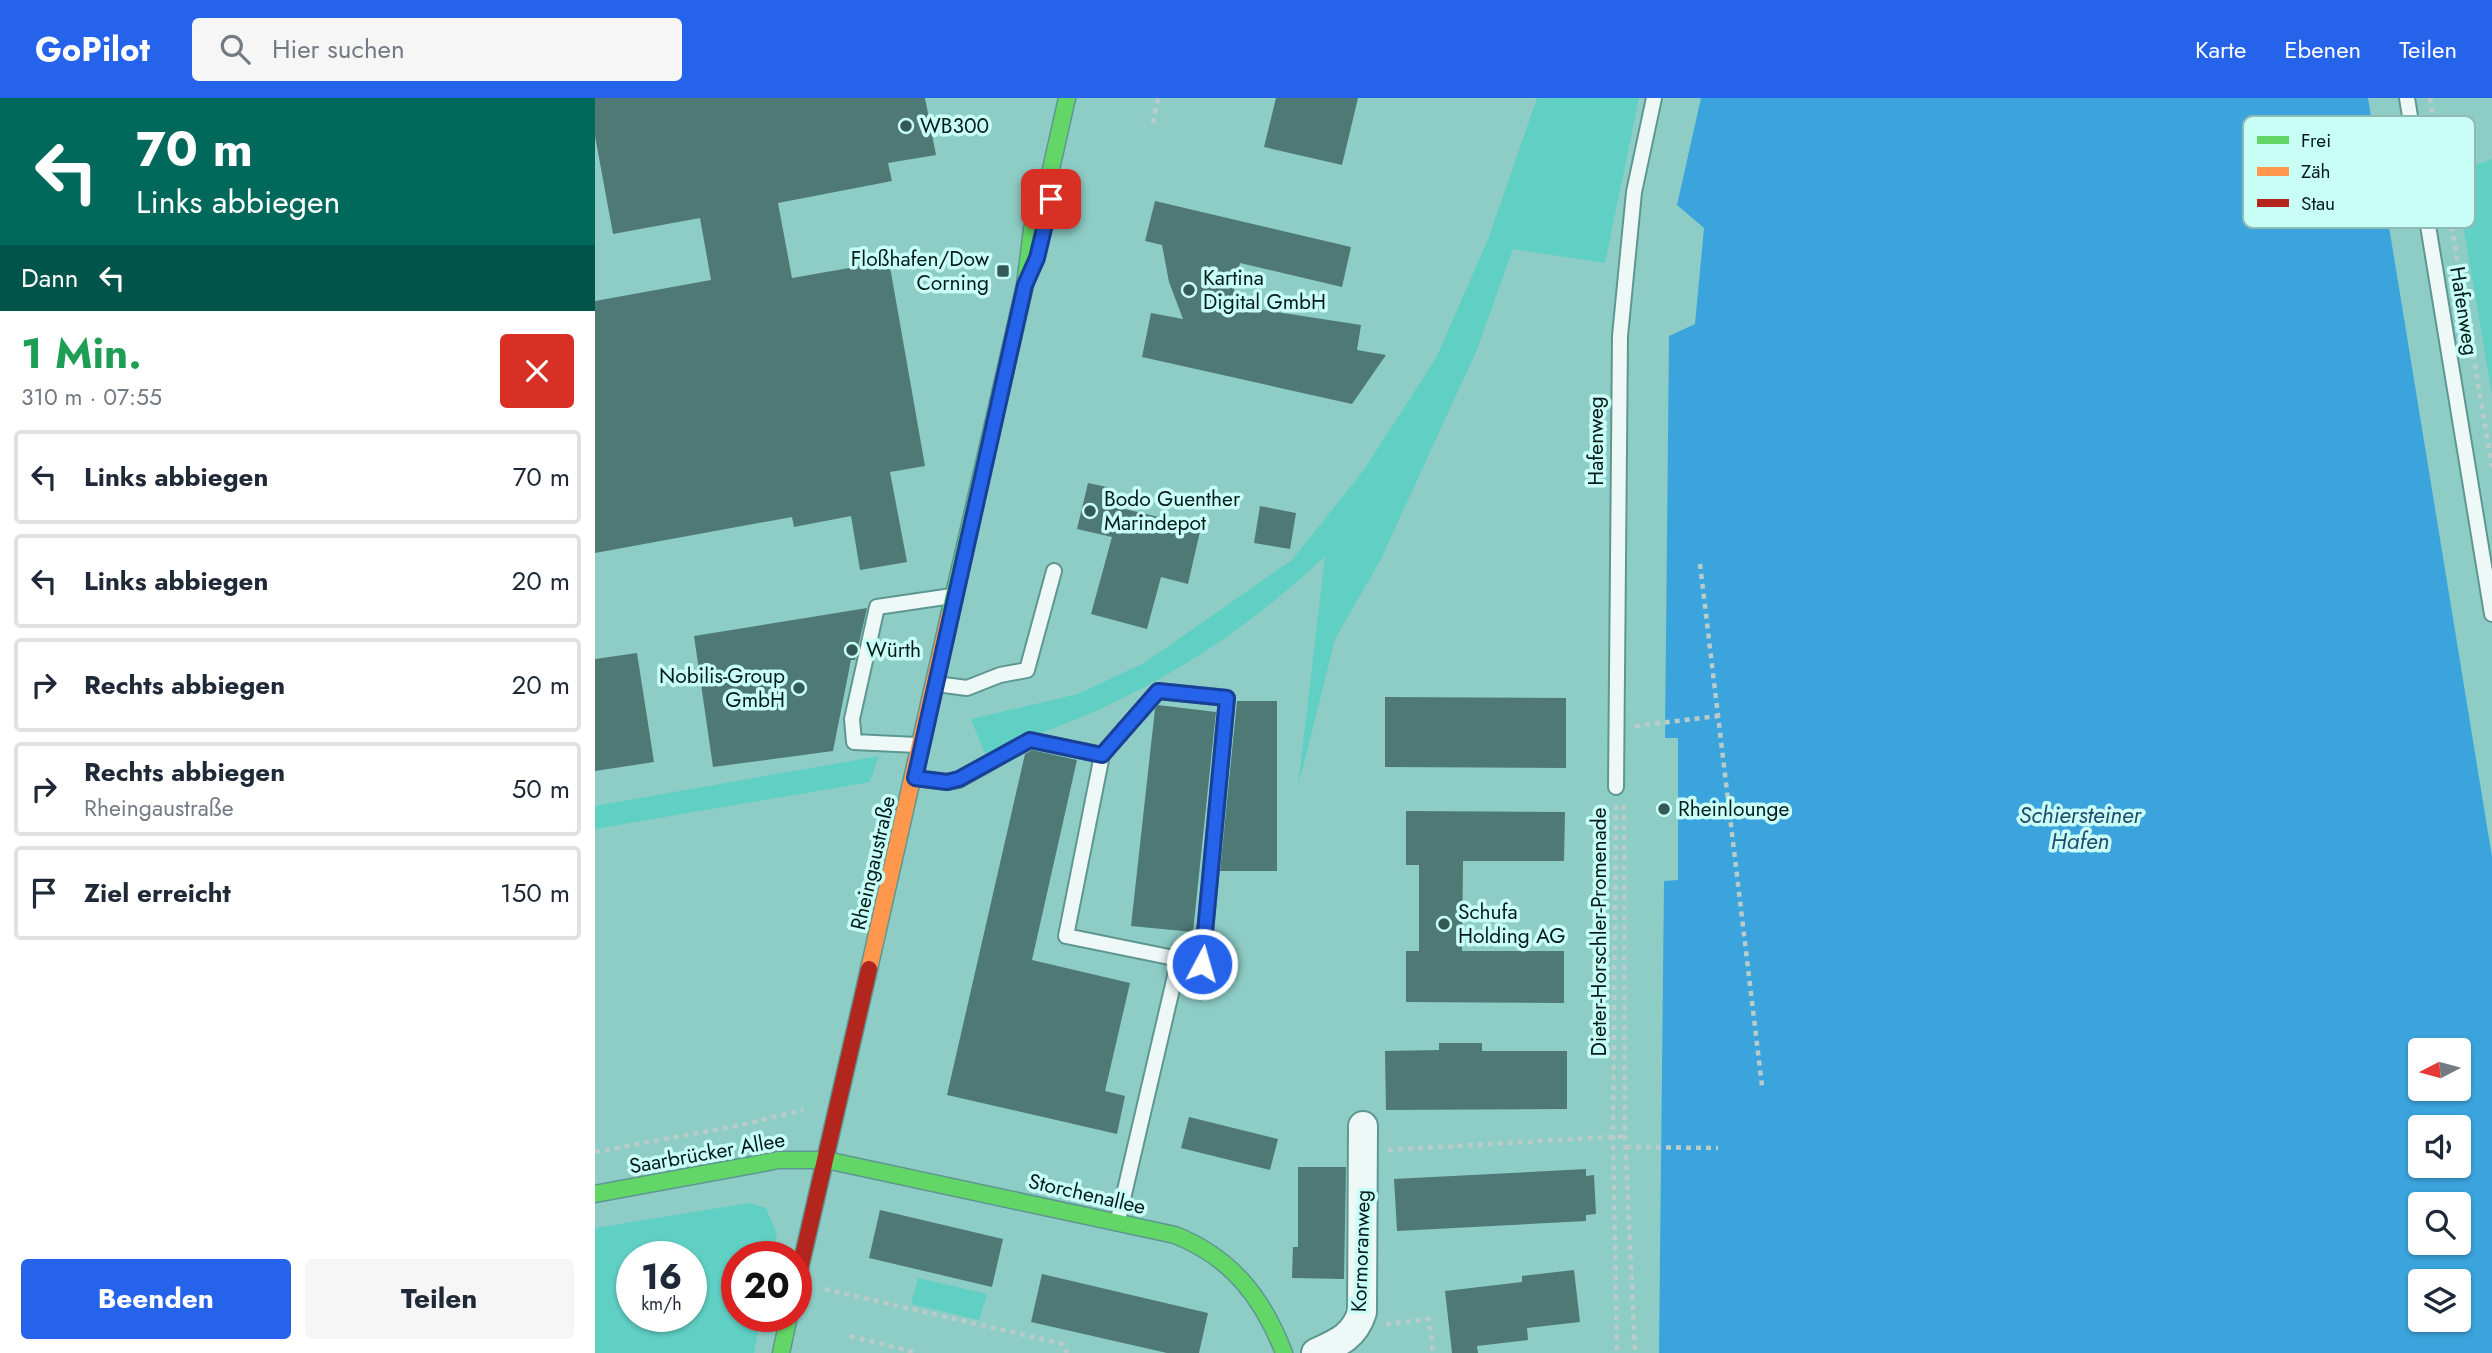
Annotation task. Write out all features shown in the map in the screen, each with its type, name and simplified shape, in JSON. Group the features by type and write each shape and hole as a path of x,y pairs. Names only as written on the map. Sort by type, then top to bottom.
{"main road":[{"name":"Rheingaustraße","path":"807,1241 915,778 1025,285 1037,258 1049,214 1049,178 1067,98"},
{"name":"Saarbrücker Allee","path":"595,1194 779,1160 826,1160"},
{"name":"Storchenallee","path":"826,1160 1189,1240 1213,1252 1238,1274 1259,1300 1284,1353"},
{"path":"781,1353 786,1332"}],"street":[{"name":"Kormoranweg","path":"1316,1353 1338,1343 1358,1327 1364,1297 1363,1126"}],"lane":[{"name":"Hafenweg","path":"1616,787 1620,337 1634,192 1654,98"},
{"name":"Hafenweg","path":"2407,98 2410,116"},
{"name":"Hafenweg","path":"2428,228 2492,614"},
{"path":"935,684 967,688 1000,675 1027,670 1054,571"},
{"path":"922,745 854,742 852,719 877,607 954,596"},
{"path":"1118,1223 1179,959 1066,936 1102,755 1158,691 1227,698 1202,964"},
{"path":"915,778 947,782 959,779 1030,740 1102,755"}],"path":[{"path":"1153,122 1159,98"},
{"path":"2430,98 2433,116"},
{"path":"2452,228 2492,467"},
{"path":"1700,564 1762,1086"},
{"path":"1637,726 1718,716"},
{"name":"Dieter-Horschler-Promenade","path":"1616,787 1624,796 1625,1136 1635,1353"},
{"name":"Dieter-Horschler-Promenade","path":"1616,787 1613,1136 1617,1353"},
{"path":"595,1152 741,1125 807,1109"},
{"path":"1396,1150 1625,1136"},
{"path":"1626,1147 1717,1148"},
{"path":"821,1288 1063,1344 1067,1353"},
{"path":"1358,1327 1429,1319 1433,1353"},
{"path":"850,1336 917,1353"}],"shaded area":[{"path":"1537,98 1639,98 1605,263 1513,249 1476,352 1380,561 1335,639 1298,787 1325,556 1247,622 1161,678 1086,715 985,754 971,719 1078,694 1144,663 1292,560 1363,471 1436,358 1489,237"},
{"path":"2492,159 2492,394 2463,228 2475,228 2475,165"},
{"path":"879,756 870,782 595,829 595,806"},
{"path":"749,1203 766,1208 777,1234 776,1241 721,1241 721,1332 758,1332 754,1353 595,1353 595,1228"},
{"path":"918,1278 987,1294 979,1320 911,1304"}],"water":[{"name":"Schiersteiner Hafen","path":"1701,98 2368,98 2371,116 2243,116 2243,228 2389,228 2492,857 2492,1353 1659,1353 1664,881 1678,880 1678,738 1665,738 1669,336 1695,324 1704,228 1677,205"}],"building":[{"path":"595,98 925,98 936,155 888,163 892,181 778,203 792,278 889,261 925,466 890,472 907,562 860,570 851,516 794,527 792,517 595,553 595,301 711,280 700,218 613,234 595,136"},
{"path":"1276,98 1358,98 1342,165 1264,147"},
{"path":"1155,201 1351,247 1342,287 1240,263 1231,305 1361,325 1357,350 1386,355 1352,404 1142,357 1151,313 1183,319 1169,282 1162,245 1145,241"},
{"path":"1088,483 1112,488 1108,505 1201,527 1188,584 1161,577 1147,629 1091,614 1112,537 1077,529"},
{"path":"1260,506 1296,513 1290,549 1254,543"},
{"path":"867,608 855,660 851,660 833,751 713,767 694,636"},
{"path":"637,653 654,762 595,771 595,659"},
{"path":"1385,697 1566,698 1566,768 1385,767"},
{"path":"1237,701 1277,701 1277,871 1220,871"},
{"path":"1158,705 1216,712 1193,932 1131,926 1155,709"},
{"path":"1032,750 1077,760 1032,960 1130,983 1105,1091 1125,1096 1117,1134 947,1095 1025,754"},
{"path":"1406,811 1565,812 1564,861 1463,861 1462,951 1564,951 1564,1003 1406,1002 1406,951 1419,951 1419,865 1406,865"},
{"path":"1439,1043 1482,1043 1482,1051 1567,1051 1567,1109 1386,1110 1385,1051 1439,1050"},
{"path":"1189,1117 1278,1139 1270,1170 1181,1148"},
{"path":"1298,1167 1346,1167 1344,1279 1292,1278 1293,1247 1298,1247"},
{"path":"1586,1169 1586,1176 1594,1175 1596,1214 1586,1215 1586,1221 1397,1231 1394,1179"},
{"path":"880,1210 1003,1239 992,1287 869,1258"},
{"path":"1574,1270 1580,1322 1527,1328 1528,1340 1477,1346 1478,1353 1452,1353 1445,1291 1522,1282 1522,1276"},
{"path":"1042,1274 1208,1313 1199,1353 1167,1353 1031,1322"}],"traffic: fast":[{"path":"949,616 1025,285 1032,229 1049,178 1067,98"},
{"path":"595,1194 779,1160 826,1160 1175,1235 1213,1255 1243,1282 1266,1314 1284,1353"},
{"path":"781,1353 786,1332"}],"traffic: slow":[{"path":"869,969 949,616"}],"traffic: jam":[{"path":"806,1241 869,969"}],"place":[{"name":"WB300","path":"906,126"},
{"name":"Floßhafen/Dow Corning","path":"1003,271"},
{"name":"Kartina Digital GmbH","path":"1189,290"},
{"name":"Bodo Guenther Marindepot","path":"1090,511"},
{"name":"Würth","path":"852,650"},
{"name":"Nobilis-Group GmbH","path":"799,688"},
{"name":"Rheinlounge","path":"1664,809"},
{"name":"Schufa Holding AG","path":"1444,924"}],"route":[{"path":"1051,199 1037,258 1025,285 915,778 947,782 959,779 1030,740 1102,755 1158,691 1227,698 1202,964"}]}
